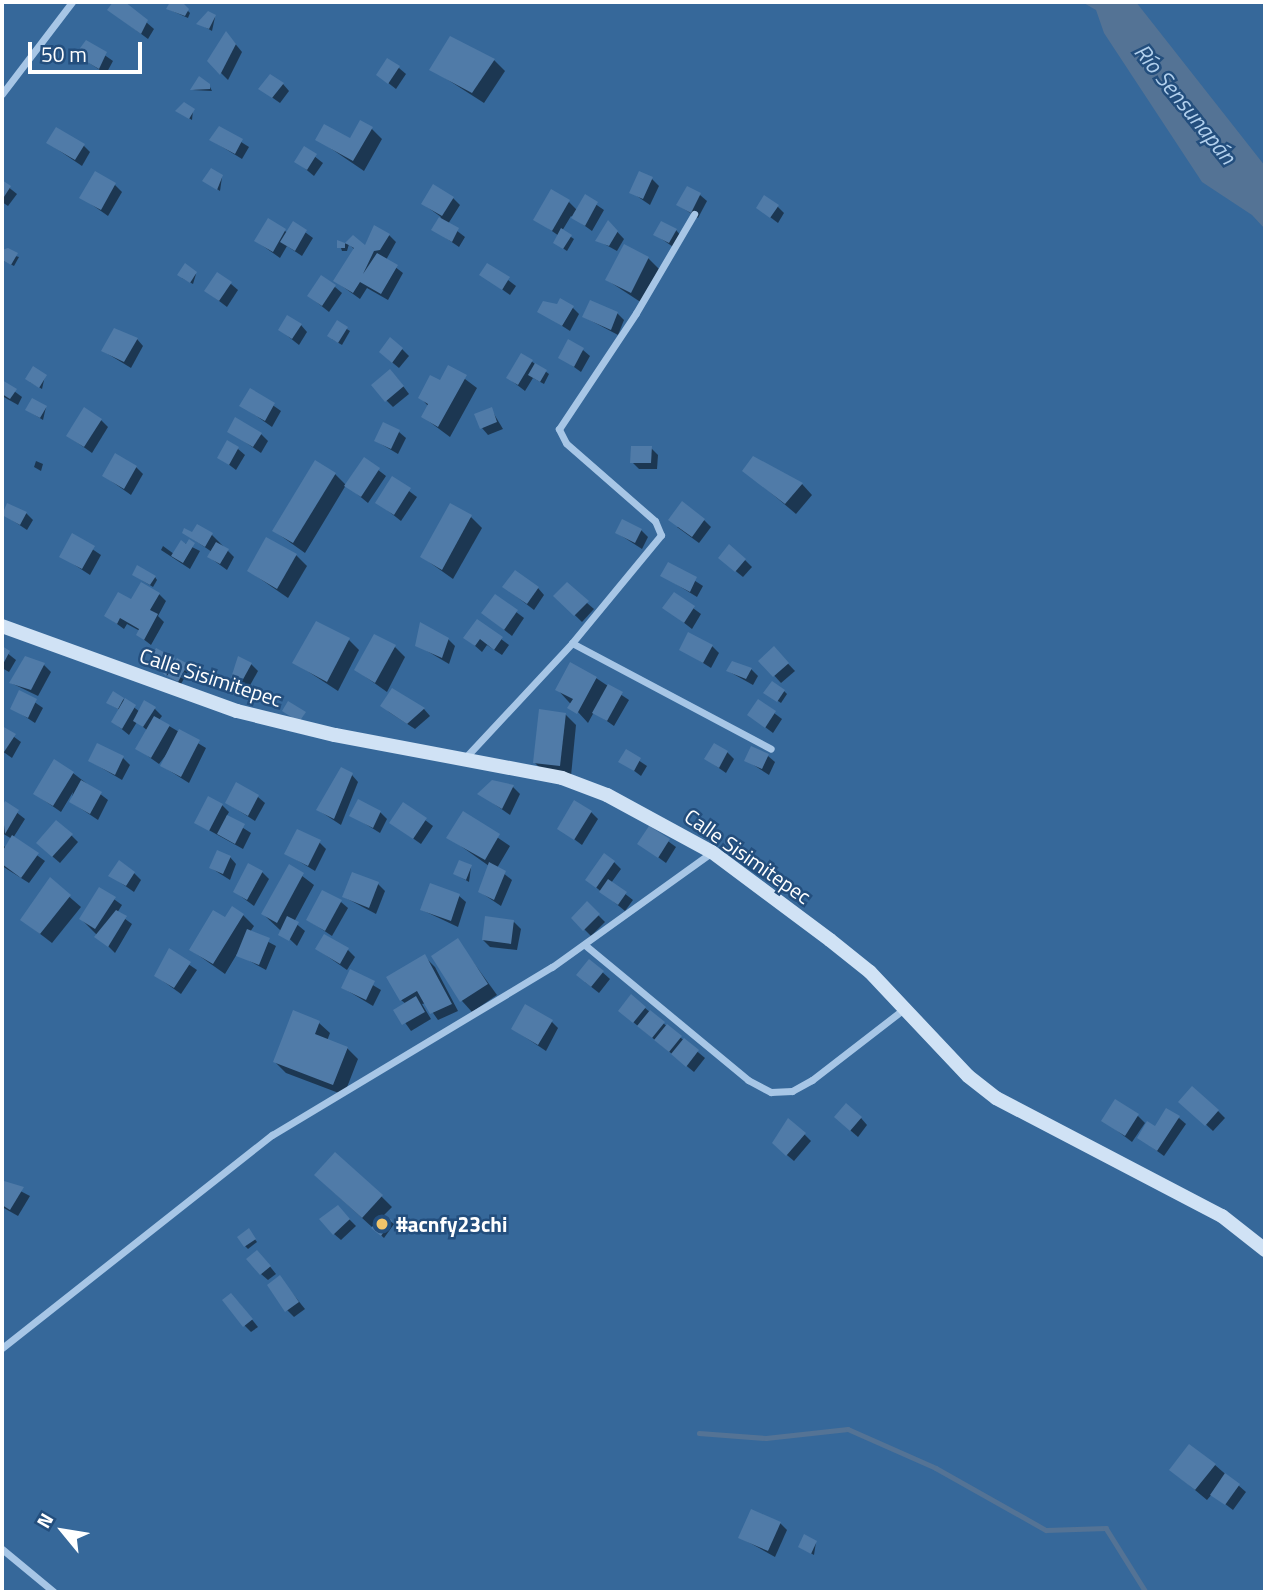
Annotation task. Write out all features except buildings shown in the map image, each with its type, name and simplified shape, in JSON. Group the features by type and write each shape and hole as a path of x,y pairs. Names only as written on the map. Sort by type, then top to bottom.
{"street":[{"path":"2,94 72,2"},
{"path":"463,759 572,643 660,535 654,521 566,443 559,429 636,313 694,214"},
{"name":"Calle Sisimitepec","path":"2,626 237,710 335,735 562,778 607,795 712,852 830,940 905,1008 968,1076 996,1098 1222,1216 1265,1250"},
{"path":"572,643 771,749"},
{"path":"2,1348 272,1135 585,945 712,852"},
{"path":"585,945 748,1080 771,1092 792,1091 812,1080 905,1008"},
{"path":"2,1549 51,1591"}],"shaded area":[{"path":"2,2 1265,2 1265,1592 2,1592"}],"water":[{"name":"Río Sensunapán","path":"1082,2 1136,2 1265,166 1265,229 1252,215 1202,182 1104,33 1096,10"}],"waterway":[{"path":"699,1433 766,1438 848,1429 936,1468 1046,1530 1106,1528 1146,1592"}],"place":[{"name":"#acnfy23chi","path":"382,1224"}]}
